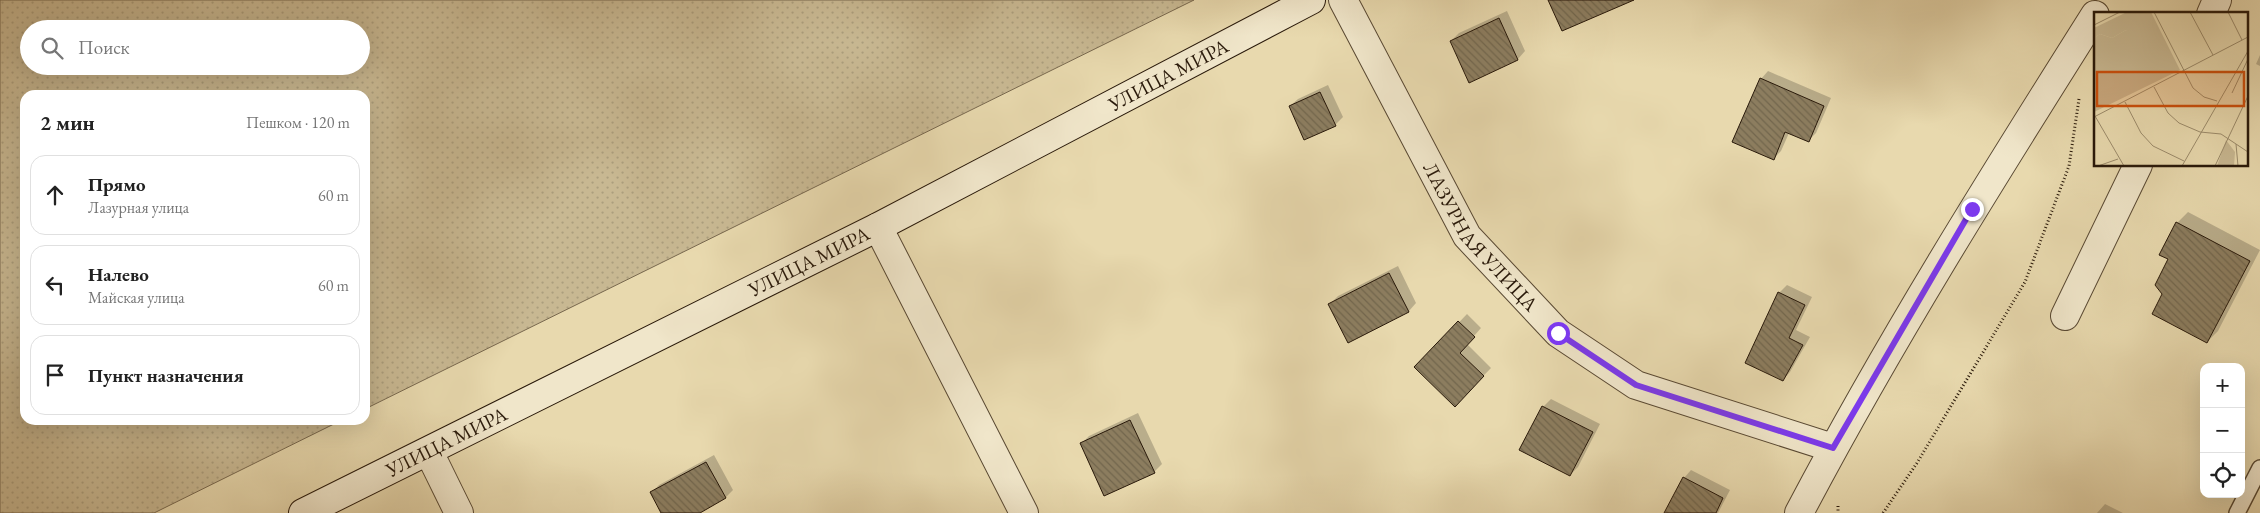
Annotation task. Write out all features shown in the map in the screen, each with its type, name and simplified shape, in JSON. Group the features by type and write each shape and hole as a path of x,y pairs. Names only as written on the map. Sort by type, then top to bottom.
{"street":[{"name":"УЛИЦА МИРА","path":"303,513 878,227 1311,0"},
{"name":"ЛАЗУРНАЯ УЛИЦА","path":"1343,0 1467,236 1558,333 1636,385 1833,448"},
{"path":"2096,12 2104,0"},
{"path":"2212,12 2217,0"},
{"path":"1799,513 1833,448 1972,209 2094,16"},
{"path":"2066,316 2138,166"},
{"path":"878,227 1024,513"},
{"path":"429,452 459,513"}],"lane":[{"path":"2237,513 2260,468"}],"path":[{"path":"1883,513 1917,463 2025,282 2069,166 2079,98"}],"shaded area":[{"path":"0,0 1194,0 370,407 370,90 20,90 20,425 332,425 154,513 0,513"}],"building":[{"path":"1548,0 1634,0 1562,31"},
{"path":"1499,18 1518,60 1469,83 1450,41"},
{"path":"1760,78 1824,106 1809,142 1785,132 1774,160 1732,142"},
{"path":"1320,92 1336,126 1304,140 1289,106"},
{"path":"2176,222 2250,261 2207,343 2152,314 2162,294 2155,285 2168,259 2159,255"},
{"path":"1389,273 1409,312 1348,343 1328,304"},
{"path":"1778,292 1805,305 1789,338 1803,345 1783,381 1745,363"},
{"path":"1458,321 1475,337 1460,353 1484,376 1455,407 1414,367"},
{"path":"1542,406 1593,432 1570,476 1519,450"},
{"path":"1130,420 1155,473 1104,496 1080,443"},
{"path":"706,462 726,498 700,513 661,513 650,492"},
{"path":"1683,477 1723,498 1716,513 1664,513"}],"route":[{"path":"1558,333 1636,385 1833,448 1972,209"}]}
